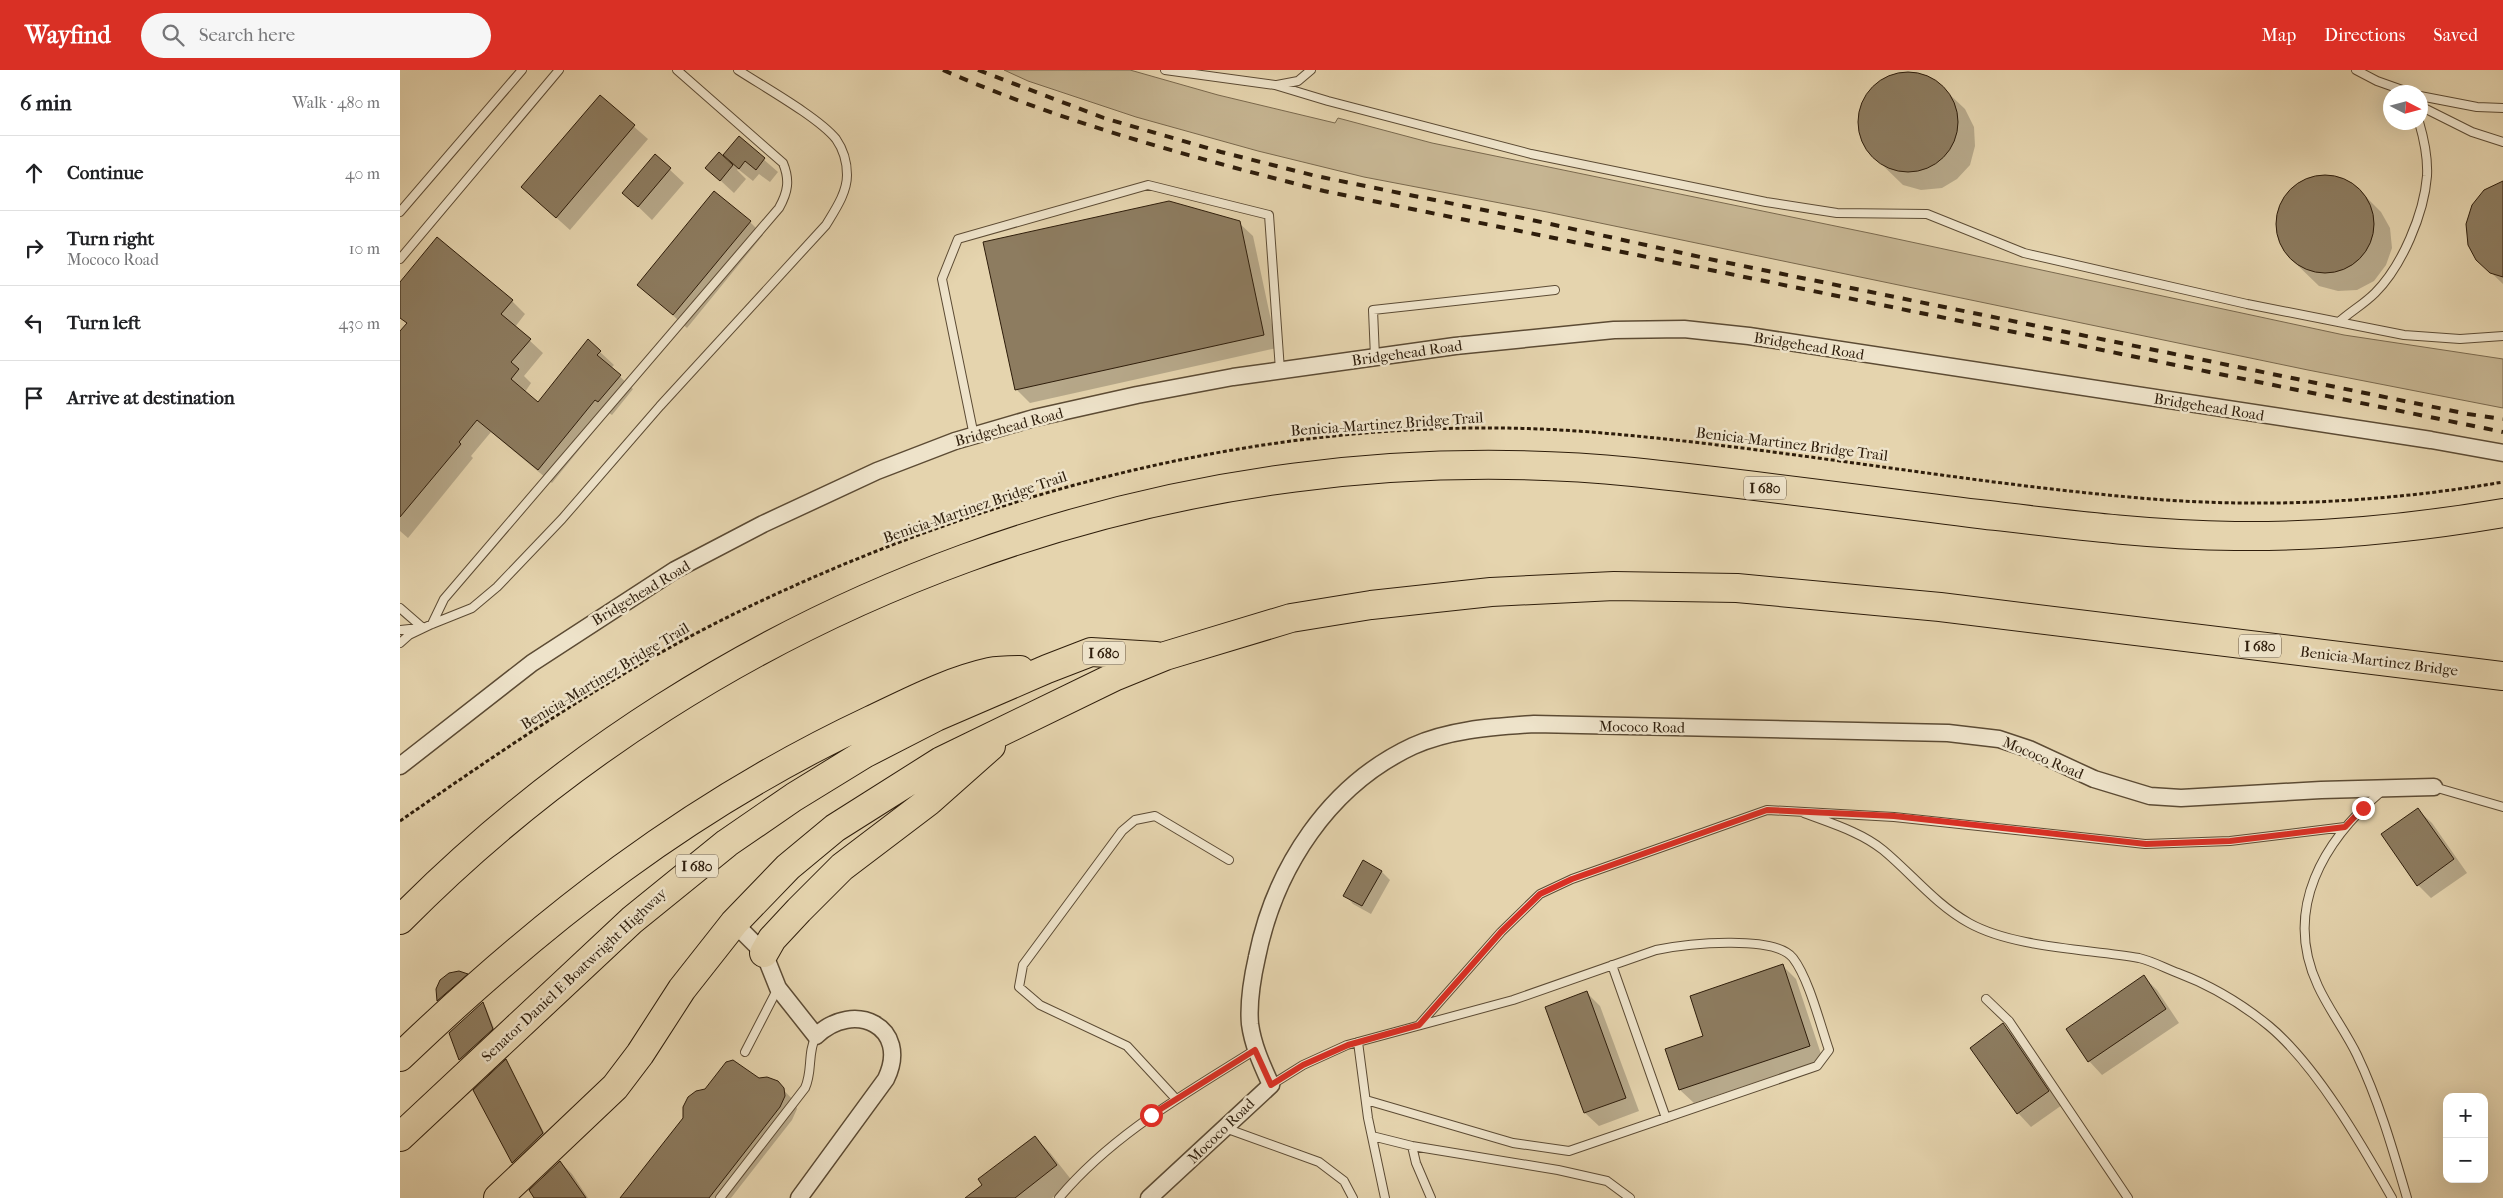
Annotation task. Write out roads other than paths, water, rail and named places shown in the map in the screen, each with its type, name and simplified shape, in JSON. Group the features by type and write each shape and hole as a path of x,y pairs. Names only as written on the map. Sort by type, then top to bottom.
{"highway":[{"name":"I 680","path":"400,920 474,850 567,774 666,705 753,653 844,608 955,561 1071,523 1189,494 1268,481 1349,471 1430,466 1511,465 1633,472 2056,523 2157,533 2238,536 2320,534 2401,528 2503,513"},
{"name":"Senator Daniel E Boatwright Highway","path":"498,1198 615,1086 640,1054 682,990 734,923 788,867 851,816 941,761 1017,722 1116,676 1165,656 1290,618 1452,595 1582,587 1728,588 1859,598 2016,616"},
{"name":"Benicia-Martinez Bridge","path":"2016,616 2503,676"},
{"name":"Senator Daniel E Boatwright Highway","path":"400,1138 607,942 663,893 727,843 794,797 878,747 936,716 1091,652 1165,656"},
{"name":"Senator Daniel E Boatwright Highway","path":"400,1057 506,958 568,907 659,840 730,795 853,728 960,681 991,671 1047,669"},
{"path":"764,953 772,939 798,910 842,867 929,801 1017,722"}],"street":[{"name":"Bridgehead Road","path":"400,766 532,663 675,570 763,524 877,471 974,436 1034,418 1137,395 1280,370 1552,335 1614,330 1684,329 1749,336 2503,453"},
{"name":"Mococo Road","path":"1149,1198 1271,1085 1255,1050 1250,1024 1250,1002 1260,939 1275,894 1299,848 1325,813 1351,787 1383,762 1414,746 1472,728 1534,724 1974,734 1999,739 2029,750 2094,779 2150,796 2190,798 2434,787"},
{"path":"734,923 764,953 778,988 816,1036 836,1021 854,1018 863,1019 879,1027 886,1034 893,1052 893,1062 881,1087 799,1198"}],"lane":[{"path":"400,212 522,70"},
{"path":"400,259 559,70"},
{"path":"432,624 444,598 779,208 785,197 788,174 783,163 677,70"},
{"path":"400,643 423,628 472,608 529,556 660,406 826,225 843,194 847,176 844,154 822,126 738,70"},
{"path":"1165,70 1275,85 1337,104 1531,154 1766,202 1837,214 1927,214 1948,221 1998,244 2054,261 2247,304 2404,335 2433,338 2503,336"},
{"path":"1275,85 1298,81 1311,70"},
{"path":"2356,70 2388,85"},
{"path":"2370,70 2377,81"},
{"path":"2428,98 2451,103 2503,108"},
{"path":"2428,110 2472,132 2503,142"},
{"path":"2339,322 2374,294 2390,275 2405,250 2425,191 2427,175 2426,156 2421,130"},
{"path":"974,436 942,279 958,239 1148,185 1268,215 1280,370"},
{"path":"1375,357 1373,310 1554,290"},
{"path":"400,608 423,628"},
{"path":"400,630 423,628"},
{"path":"2434,787 2503,808"},
{"path":"2386,788 2345,827 2325,855 2312,883 2306,905 2304,931 2309,959 2318,986 2344,1031 2372,1089 2407,1198"},
{"path":"1419,1025 1501,932 1540,894 1572,879 1767,810 1894,816 2146,844 2230,841 2345,827"},
{"path":"1798,810 1858,834 1882,849 1940,903 1970,924 1999,935 2034,943 2143,959 2195,979 2230,999 2270,1027 2302,1060 2329,1097 2392,1198"},
{"path":"1176,1099 1127,1046 1040,1005 1019,987 1023,965 1122,831 1135,820 1155,816 1229,860"},
{"path":"1271,1085 1303,1065 1358,1042 1514,1000 1656,950 1679,945 1761,943 1779,947 1792,957 1802,973 1829,1050 1817,1066 1569,1151 1513,1143 1366,1100"},
{"path":"1612,965 1666,1118"},
{"path":"745,1052 778,988"},
{"path":"1986,999 2009,1021 2128,1198"},
{"path":"720,1198 805,1088 810,1073 811,1048 816,1036"},
{"path":"1358,1042 1372,1136 1385,1198"},
{"path":"1059,1198 1083,1169 1151,1115 1255,1050"},
{"path":"1224,1128 1319,1162 1344,1180 1353,1198"},
{"path":"1372,1136 1412,1146 1558,1170 1606,1181 1630,1198"},
{"path":"1412,1146 1416,1163 1430,1198"}],"railway":[{"path":"943,70 1036,107 1131,138 1227,166 1324,191 2503,432"},
{"path":"978,70 1104,118 1221,152 1316,176 1523,218 1714,260 2468,414 2503,419"}]}
